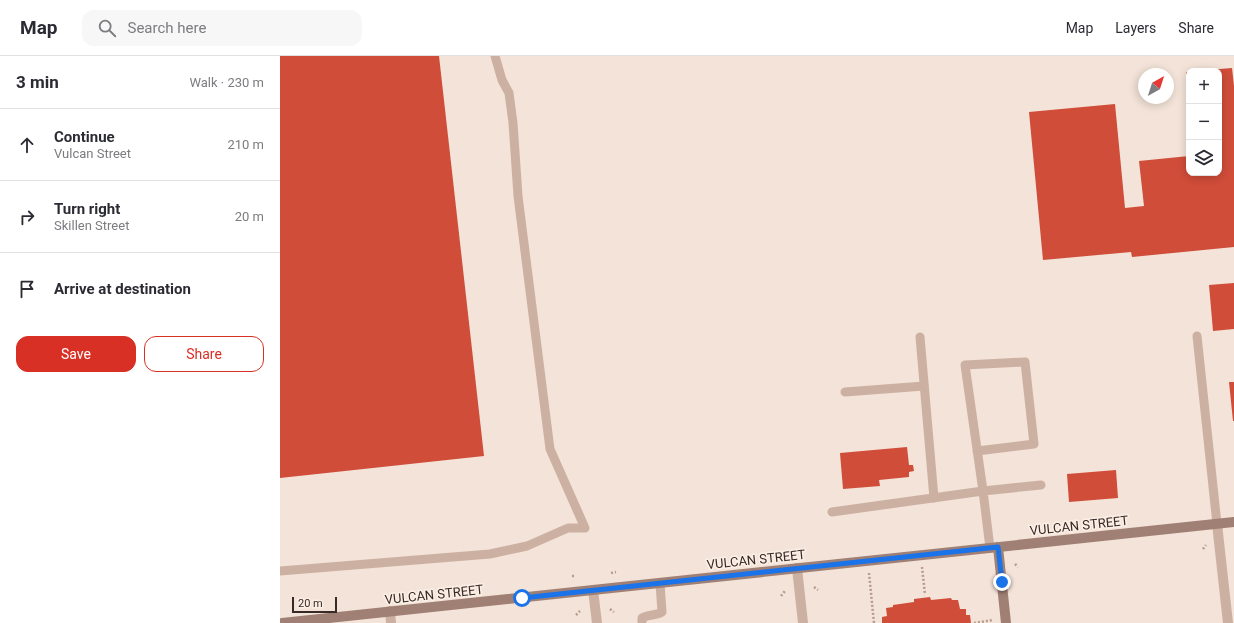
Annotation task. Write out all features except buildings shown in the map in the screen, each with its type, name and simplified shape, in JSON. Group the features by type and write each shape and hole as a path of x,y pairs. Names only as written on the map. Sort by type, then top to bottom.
{"street":[{"name":"VULCAN STREET","path":"282,623 1234,522"},
{"path":"1217,524 1228,623"},
{"path":"994,547 1006,623"},
{"path":"797,568 803,623"},
{"path":"594,590 597,623"},
{"path":"390,612 391,623"}],"lane":[{"path":"280,571 490,554 527,546 568,528 585,528 550,449 518,196 513,123 509,93 502,80 495,56"},
{"path":"1197,336 1217,524"},
{"path":"920,337 934,498"},
{"path":"977,451 1034,444 1025,362 965,365 982,491 994,547"},
{"path":"845,392 924,386"},
{"path":"832,512 1040,484"},
{"path":"642,623 642,618 662,612 660,583"}],"path":[{"path":"1203,549 1206,545"},
{"path":"1015,564 1018,568"},
{"path":"922,570 925,595"},
{"path":"611,573 616,572"},
{"path":"869,576 874,623"},
{"path":"814,587 818,590"},
{"path":"781,596 785,591"},
{"path":"610,608 614,612"},
{"path":"576,615 580,612"},
{"path":"974,623 996,620"}],"route":[{"path":"522,598 998,547 1002,582"}]}
